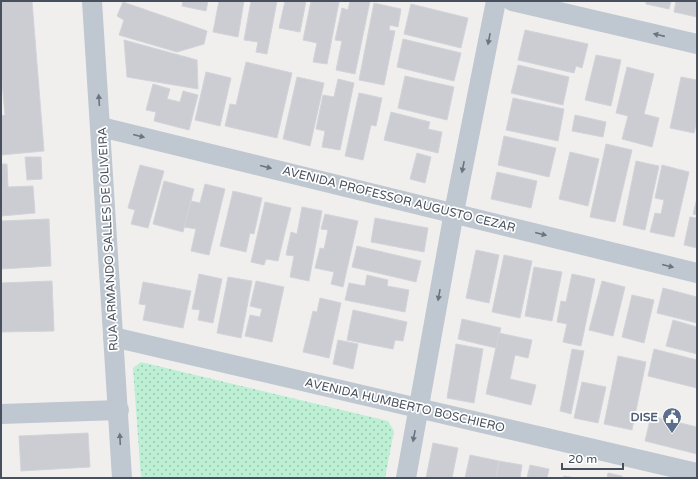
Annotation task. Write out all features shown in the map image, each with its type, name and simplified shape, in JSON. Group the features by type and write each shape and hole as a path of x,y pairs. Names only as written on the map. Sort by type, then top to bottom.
{"street":[{"name":"RUA ARMANDO SALLES DE OLIVEIRA","path":"92,1 119,410 122,478"},
{"path":"406,478 454,212 496,1"},
{"path":"512,1 697,44"},
{"name":"AVENIDA PROFESSOR AUGUSTO CEZAR","path":"101,127 454,212 697,273"},
{"name":"AVENIDA HUMBERTO BOSCHIERO","path":"113,337 697,473"},
{"path":"1,414 119,410"}],"green space":[{"path":"141,362 388,421 394,431 385,478 141,478 133,368"}],"building":[{"path":"1,1 32,1 44,151 1,155 1,116 5,115 1,71"},
{"path":"183,1 208,1 206,11 182,6"},
{"path":"219,1 244,1 238,37 213,32"},
{"path":"251,1 277,1 267,54 256,52 258,42 244,40"},
{"path":"285,1 306,1 300,32 279,28"},
{"path":"311,1 339,2 327,64 313,62 317,43 303,40"},
{"path":"350,1 370,1 355,74 336,70 342,41 335,40 342,8 348,10"},
{"path":"646,1 671,1 669,9 646,4"},
{"path":"676,1 697,1 697,17 674,12"},
{"path":"123,2 207,31 204,44 177,52 119,35 124,20 117,16"},
{"path":"374,3 401,9 398,27 390,25 389,30 395,31 384,85 359,80"},
{"path":"411,4 468,18 461,48 404,34"},
{"path":"525,30 588,44 582,68 576,66 574,73 518,60"},
{"path":"403,39 461,53 454,81 397,67"},
{"path":"124,40 197,60 198,89 127,77"},
{"path":"596,55 621,60 611,106 585,100"},
{"path":"246,62 292,73 277,138 225,126 230,104 236,105"},
{"path":"518,65 569,77 563,105 511,93"},
{"path":"627,67 654,74 644,114 659,118 652,147 622,139 628,116 616,113"},
{"path":"206,72 231,78 220,126 195,120"},
{"path":"405,76 454,87 447,120 398,108"},
{"path":"297,77 324,83 310,146 283,139"},
{"path":"681,77 697,80 697,122 694,133 670,128"},
{"path":"338,79 354,83 340,150 322,147 325,131 316,129 323,95 334,97"},
{"path":"153,84 170,89 167,99 180,102 183,91 198,95 189,130 154,121 156,112 146,110"},
{"path":"359,93 382,98 376,126 371,125 363,160 345,156"},
{"path":"513,98 564,109 558,141 506,130"},
{"path":"391,112 430,122 428,129 442,132 438,153 384,140"},
{"path":"575,115 606,122 603,137 572,131"},
{"path":"504,136 556,148 549,177 498,165"},
{"path":"606,144 632,150 615,222 590,217"},
{"path":"570,152 599,159 588,206 559,199"},
{"path":"417,153 431,157 425,183 410,179"},
{"path":"25,157 41,157 42,179 27,180"},
{"path":"636,161 659,166 645,230 623,225"},
{"path":"1,164 7,164 8,187 33,186 35,213 1,216"},
{"path":"140,165 164,171 148,228 131,224 135,210 128,208"},
{"path":"662,165 689,172 674,237 650,232 655,213 661,214 664,200 655,198"},
{"path":"497,172 537,181 531,208 491,199"},
{"path":"164,181 194,189 183,232 153,224"},
{"path":"205,184 225,189 209,255 191,251 196,229 184,227 191,201 200,203"},
{"path":"233,191 262,198 254,234 250,233 246,252 220,246"},
{"path":"697,198 697,215 693,214"},
{"path":"265,202 291,208 278,261 266,259 264,265 251,262"},
{"path":"302,207 322,211 309,281 290,277 294,256 286,255 291,232 297,234"},
{"path":"325,214 358,221 343,287 331,284 334,272 315,268 320,248 324,249 328,230 321,229"},
{"path":"690,217 697,218 697,248 684,245"},
{"path":"375,218 428,228 424,252 371,242"},
{"path":"49,219 51,266 1,269 1,221"},
{"path":"357,246 421,261 416,282 352,267"},
{"path":"476,250 499,255 489,303 466,298"},
{"path":"504,255 532,261 520,318 492,312"},
{"path":"534,267 562,272 552,321 525,316"},
{"path":"199,274 222,279 213,323 198,320 200,310 192,309"},
{"path":"572,274 595,279 581,346 563,342 567,324 557,322 561,301 566,302"},
{"path":"367,275 388,280 387,286 409,290 405,312 345,300 349,283 365,286"},
{"path":"228,277 252,281 241,338 217,333"},
{"path":"52,281 54,331 1,332 1,283"},
{"path":"256,281 284,287 272,342 245,336 250,315 260,317 262,309 250,306"},
{"path":"602,281 625,287 613,336 589,330"},
{"path":"143,282 191,291 183,328 143,320 146,305 139,304"},
{"path":"663,288 697,297 697,323 657,313"},
{"path":"632,295 654,300 644,343 622,337"},
{"path":"320,298 341,303 329,358 303,352 313,311 317,312"},
{"path":"353,310 407,322 403,341 395,340 393,349 347,340"},
{"path":"462,319 501,328 496,348 458,339"},
{"path":"673,320 697,327 697,354 666,346"},
{"path":"499,333 532,340 528,358 515,355 510,379 536,385 531,405 486,394"},
{"path":"338,340 358,344 353,369 333,364"},
{"path":"456,344 483,349 474,403 447,398"},
{"path":"572,349 584,351 571,414 560,411"},
{"path":"654,349 697,360 697,388 648,376"},
{"path":"618,356 646,362 632,430 604,424"},
{"path":"582,382 606,387 598,423 574,418"},
{"name":"DISE","path":"651,416 697,427 697,454 645,441"},
{"path":"88,433 90,467 21,471 19,436"},
{"path":"433,443 458,448 452,478 426,478"},
{"path":"470,455 499,461 496,478 465,478"},
{"path":"499,461 522,465 520,478 496,478"},
{"path":"530,465 549,469 547,478 527,478"},
{"path":"608,473 622,476 622,478 607,478"},
{"path":"564,476 576,478 563,478"}],"place":[{"name":"DISE","path":"672,434"}]}
